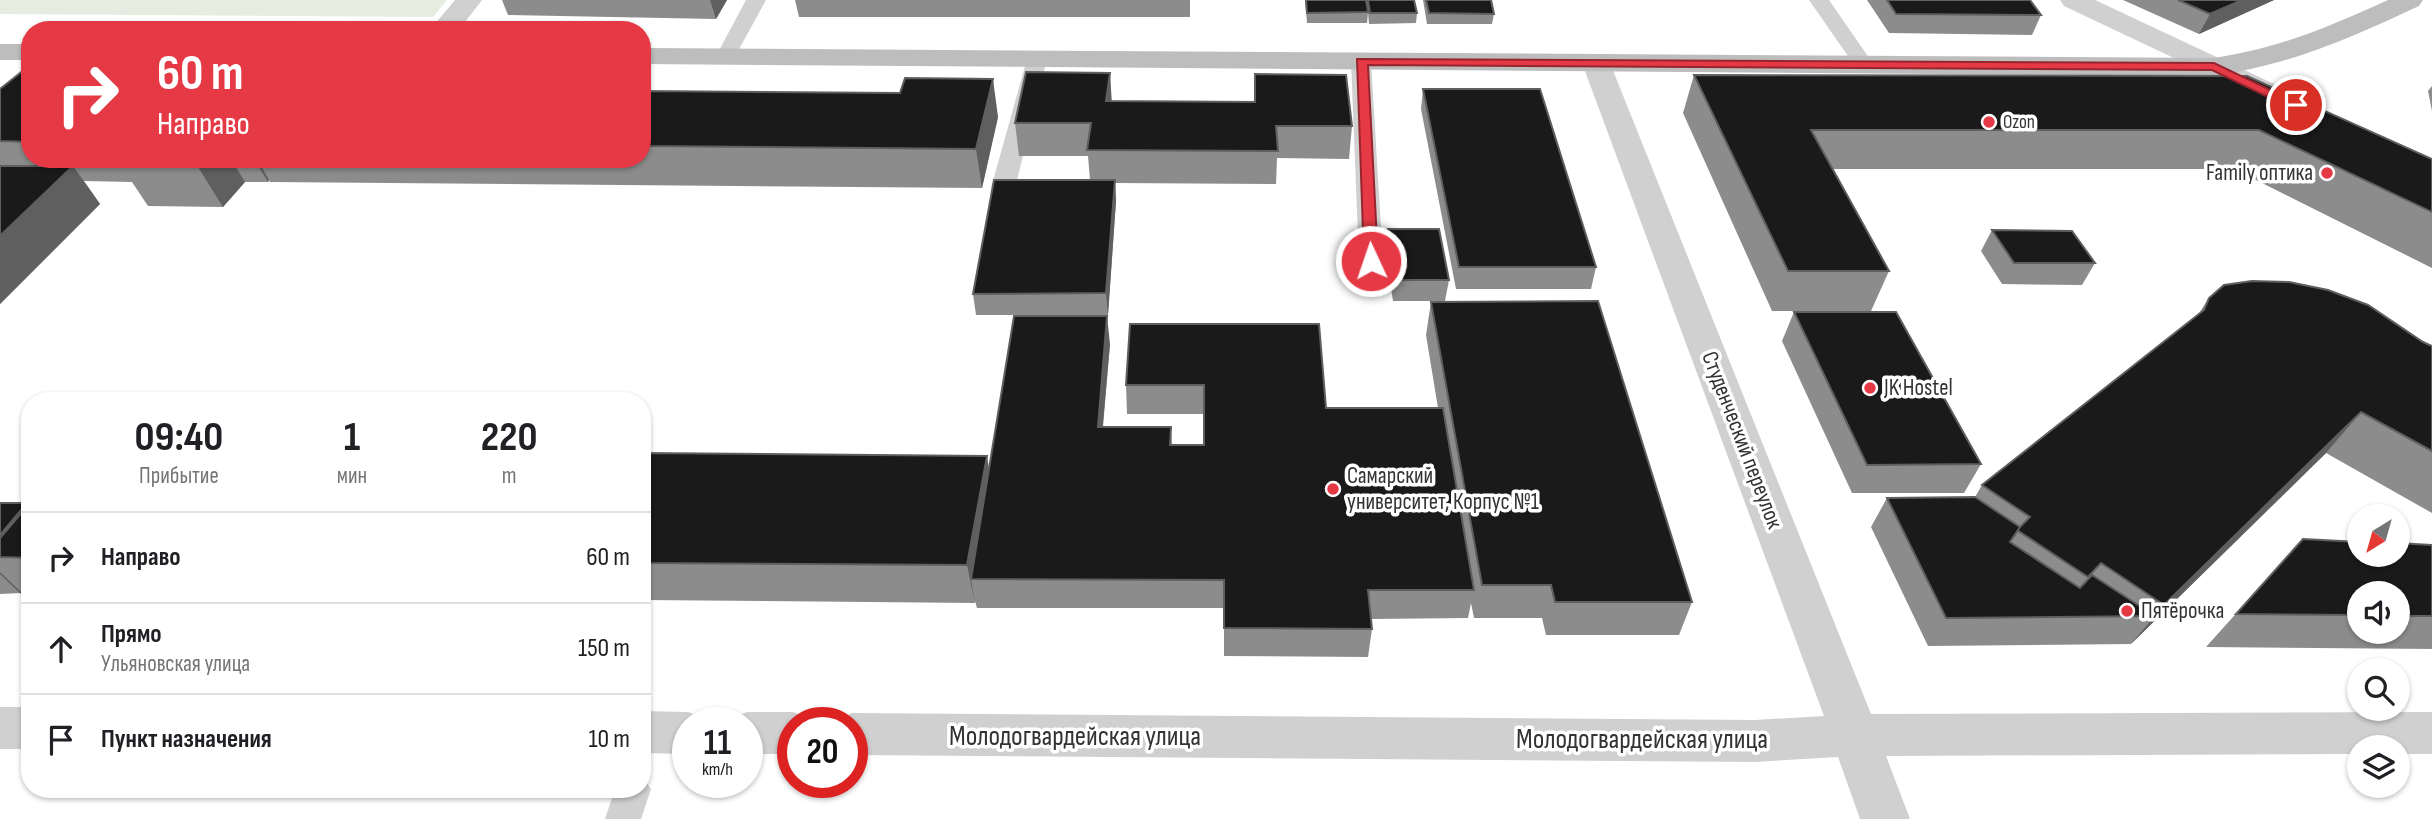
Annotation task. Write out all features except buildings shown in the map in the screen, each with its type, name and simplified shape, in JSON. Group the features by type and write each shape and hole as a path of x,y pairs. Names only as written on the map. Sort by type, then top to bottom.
{"street":[{"path":"452,21 469,0"},
{"path":"2073,0 2308,111"},
{"path":"651,56 2214,67 2265,59 2321,41 2410,0"},
{"path":"0,52 21,52"},
{"name":"Студенческий переулок","path":"1596,63 1824,649 1885,819"},
{"path":"0,728 21,728"},
{"name":"Молодогвардейская улица","path":"868,734 1755,741 1854,736 2432,733"}],"lane":[{"path":"726,57 756,0"},
{"path":"1819,0 1864,65"},
{"path":"1003,188 1037,59"},
{"path":"1362,61 1371,261"},
{"path":"623,819 630,798"}],"shaded area":[{"path":"0,0 447,0 433,17 0,14"}],"place":[{"name":"Ozon","path":"1989,122"},
{"name":"Family оптика","path":"2327,173"},
{"name":"JK Hostel","path":"1870,388"},
{"name":"Самарский университет, Корпус №1","path":"1333,489"},
{"name":"Пятёрочка","path":"2127,611"}],"route":[{"path":"1371,261 1362,61 2214,67 2296,105"}]}
